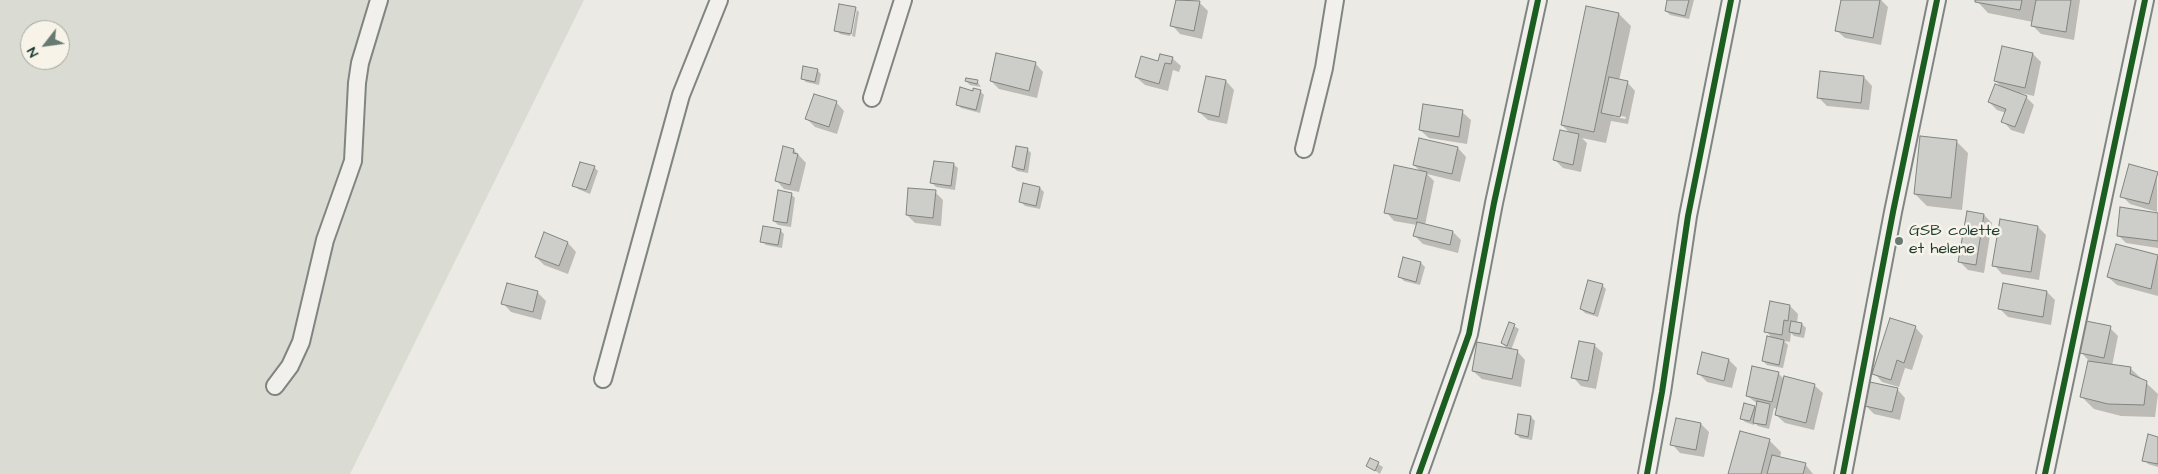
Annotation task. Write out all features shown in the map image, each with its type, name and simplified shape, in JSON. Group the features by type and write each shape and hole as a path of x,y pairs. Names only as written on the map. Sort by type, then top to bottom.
{"street":[{"path":"275,386 290,366 302,342 325,240 353,161 357,83 360,63 379,0"},
{"path":"603,379 681,95 719,0"},
{"path":"872,98 903,0"},
{"path":"1304,149 1324,68 1335,0"},
{"path":"1419,474 1469,334 1494,203 1538,0"},
{"path":"1647,474 1662,392 1688,216 1731,0"},
{"path":"1844,474 1893,212 1937,0"},
{"path":"2045,474 2145,0"}],"shaded area":[{"path":"0,0 584,0 350,474 0,474"}],"building":[{"path":"1176,0 1200,1 1194,31 1170,26"},
{"path":"1667,0 1689,0 1685,16 1665,11"},
{"path":"1841,0 1880,0 1873,38 1835,31"},
{"path":"1975,0 2022,0 2020,10 1975,2"},
{"path":"2036,0 2071,0 2066,32 2031,26"},
{"path":"839,4 856,7 851,34 834,31"},
{"path":"1586,6 1619,13 1594,132 1561,125"},
{"path":"2002,46 2033,53 2025,88 1994,81"},
{"path":"996,53 1036,62 1029,91 990,81"},
{"path":"1160,54 1173,57 1171,64 1165,63 1159,84 1135,77 1141,56 1158,61"},
{"path":"803,66 818,69 815,82 801,79"},
{"path":"1820,71 1864,76 1861,103 1817,98"},
{"path":"1206,76 1226,80 1219,117 1198,112"},
{"path":"1609,77 1628,81 1620,117 1601,113"},
{"path":"966,78 978,80 977,84 965,81"},
{"path":"1995,84 2027,96 2015,127 2001,122 2006,109 1988,102"},
{"path":"960,87 973,91 973,88 981,90 976,110 956,105"},
{"path":"814,94 837,101 829,127 805,119"},
{"path":"1423,104 1463,110 1459,137 1419,130"},
{"path":"1560,130 1579,134 1573,165 1553,160"},
{"path":"1920,136 1957,140 1951,198 1914,194"},
{"path":"1419,138 1458,147 1452,174 1413,165"},
{"path":"783,146 794,149 793,153 798,154 790,185 775,181"},
{"path":"1016,146 1028,148 1024,170 1012,167"},
{"path":"934,161 954,163 951,186 930,183"},
{"path":"580,162 595,166 586,190 572,186"},
{"path":"2129,164 2158,172 2149,204 2120,197"},
{"path":"1394,165 1427,172 1417,219 1384,213"},
{"path":"1023,183 1040,187 1036,206 1019,202"},
{"path":"908,188 936,190 933,218 906,215"},
{"path":"778,190 792,193 787,223 773,221"},
{"path":"2120,207 2158,213 2158,241 2117,236"},
{"path":"1967,211 1984,214 1976,265 1958,262"},
{"path":"2000,219 2038,226 2031,272 1992,266"},
{"path":"1417,222 1453,231 1450,245 1413,236"},
{"path":"763,226 781,229 778,245 760,242"},
{"path":"544,232 568,242 559,266 535,257"},
{"path":"2116,244 2158,255 2151,289 2107,277"},
{"path":"1403,257 1421,262 1416,282 1398,277"},
{"path":"1588,280 1603,284 1594,314 1580,309"},
{"path":"507,283 538,291 533,312 501,304"},
{"path":"2003,283 2047,291 2043,317 1998,309"},
{"path":"1770,301 1790,305 1788,321 1784,320 1782,335 1764,332"},
{"path":"1890,318 1916,326 1904,363 1897,360 1891,380 1872,374"},
{"path":"1791,321 1802,323 1800,334 1789,332"},
{"path":"2086,321 2111,326 2104,358 2080,353"},
{"path":"1509,322 1515,324 1507,346 1501,343"},
{"path":"1767,336 1784,340 1779,365 1762,361"},
{"path":"1579,341 1595,344 1588,381 1571,378"},
{"path":"1477,342 1518,350 1512,379 1472,371"},
{"path":"1702,352 1729,359 1724,381 1697,374"},
{"path":"2088,361 2131,367 2130,374 2147,381 2144,405 2108,404 2080,397"},
{"path":"1752,366 1779,372 1772,402 1746,396"},
{"path":"1784,376 1815,384 1806,423 1775,415"},
{"path":"1870,382 1898,388 1892,412 1865,406"},
{"path":"1757,401 1770,404 1766,425 1753,423"},
{"path":"1744,403 1755,406 1750,421 1740,419"},
{"path":"1518,414 1531,416 1528,437 1515,434"},
{"path":"1676,418 1701,423 1696,450 1670,445"},
{"path":"1740,431 1770,439 1761,474 1728,474"},
{"path":"2148,434 2158,437 2158,464 2142,461"},
{"path":"1772,455 1806,463 1803,474 1767,474"},
{"path":"1370,458 1379,462 1375,471 1366,466"}],"cycle path":[{"path":"1419,474 1469,334 1494,203 1538,0"},
{"path":"1647,474 1662,392 1688,216 1731,0"},
{"path":"1843,474 1893,212 1937,0"},
{"path":"2045,474 2145,0"}],"place":[{"name":"GSB colette et helene","path":"1899,241"}]}
